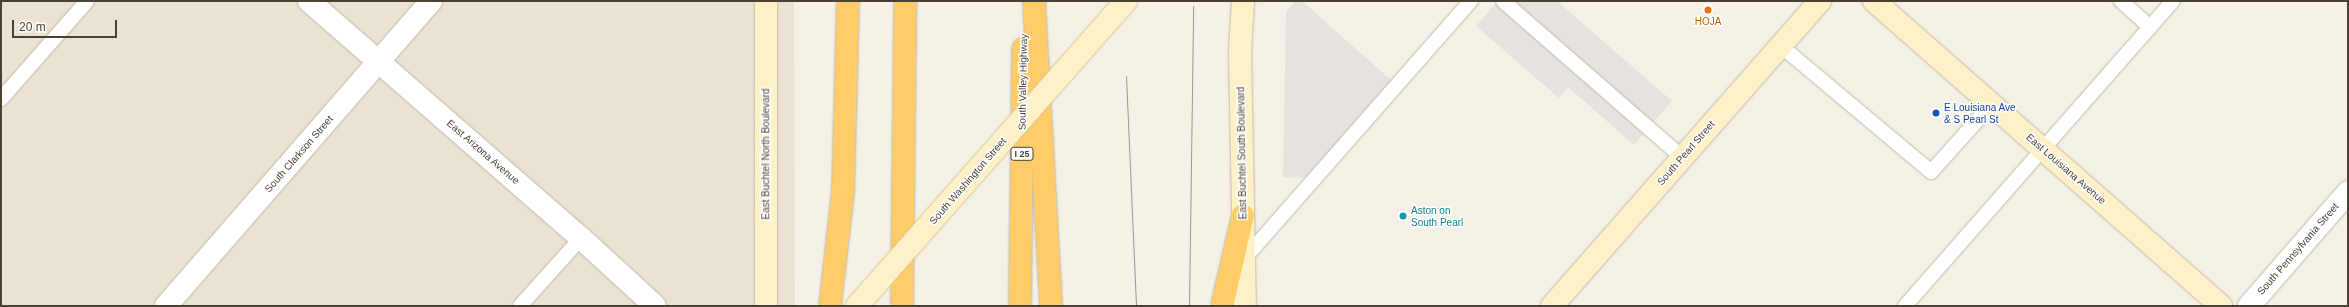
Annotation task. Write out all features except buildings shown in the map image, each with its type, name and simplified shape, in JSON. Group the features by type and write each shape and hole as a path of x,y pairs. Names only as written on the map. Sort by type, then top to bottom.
{"highway":[{"path":"830,306 844,192 848,1"},
{"path":"902,306 905,1"},
{"name":"South Valley Highway","path":"1020,306 1024,1"},
{"path":"1034,1 1051,306"},
{"path":"1222,306 1244,215"}],"street":[{"name":"East Arizona Avenue","path":"309,1 581,238 655,306"},
{"name":"South Clarkson Street","path":"166,306 431,1"},
{"name":"East Buchtel North Boulevard","path":"766,1 766,306"},
{"name":"South Washington Street","path":"857,306 1126,1"},
{"name":"East Buchtel South Boulevard","path":"1243,1 1240,52 1245,306"},
{"name":"South Pearl Street","path":"1552,306 1820,1"},
{"name":"East Louisiana Avenue","path":"1874,1 2221,306"},
{"name":"South Pennsylvania Street","path":"2249,306 2348,192"}],"lane":[{"path":"1,99 87,1"},
{"path":"1244,259 1471,1"},
{"path":"1503,1 1682,158"},
{"path":"2121,1 2150,27"},
{"path":"1906,306 2173,1"},
{"path":"1780,46 1931,172 1992,104"},
{"path":"520,306 581,238"}],"shaded area":[{"path":"1,1 794,1 795,306 1,306"},
{"path":"1295,1 1302,1 1392,81 1309,178 1283,177 1286,12"},
{"path":"1498,1 1557,1 1672,101 1634,145 1568,87 1559,98 1476,26"}],"tram line":[{"path":"1189,306 1193,6"},
{"path":"1126,76 1136,306"}],"place":[{"name":"HOJA","path":"1708,10"},
{"name":"E Louisiana Ave & S Pearl St","path":"1936,113"},
{"name":"Aston on South Pearl","path":"1403,216"}]}
